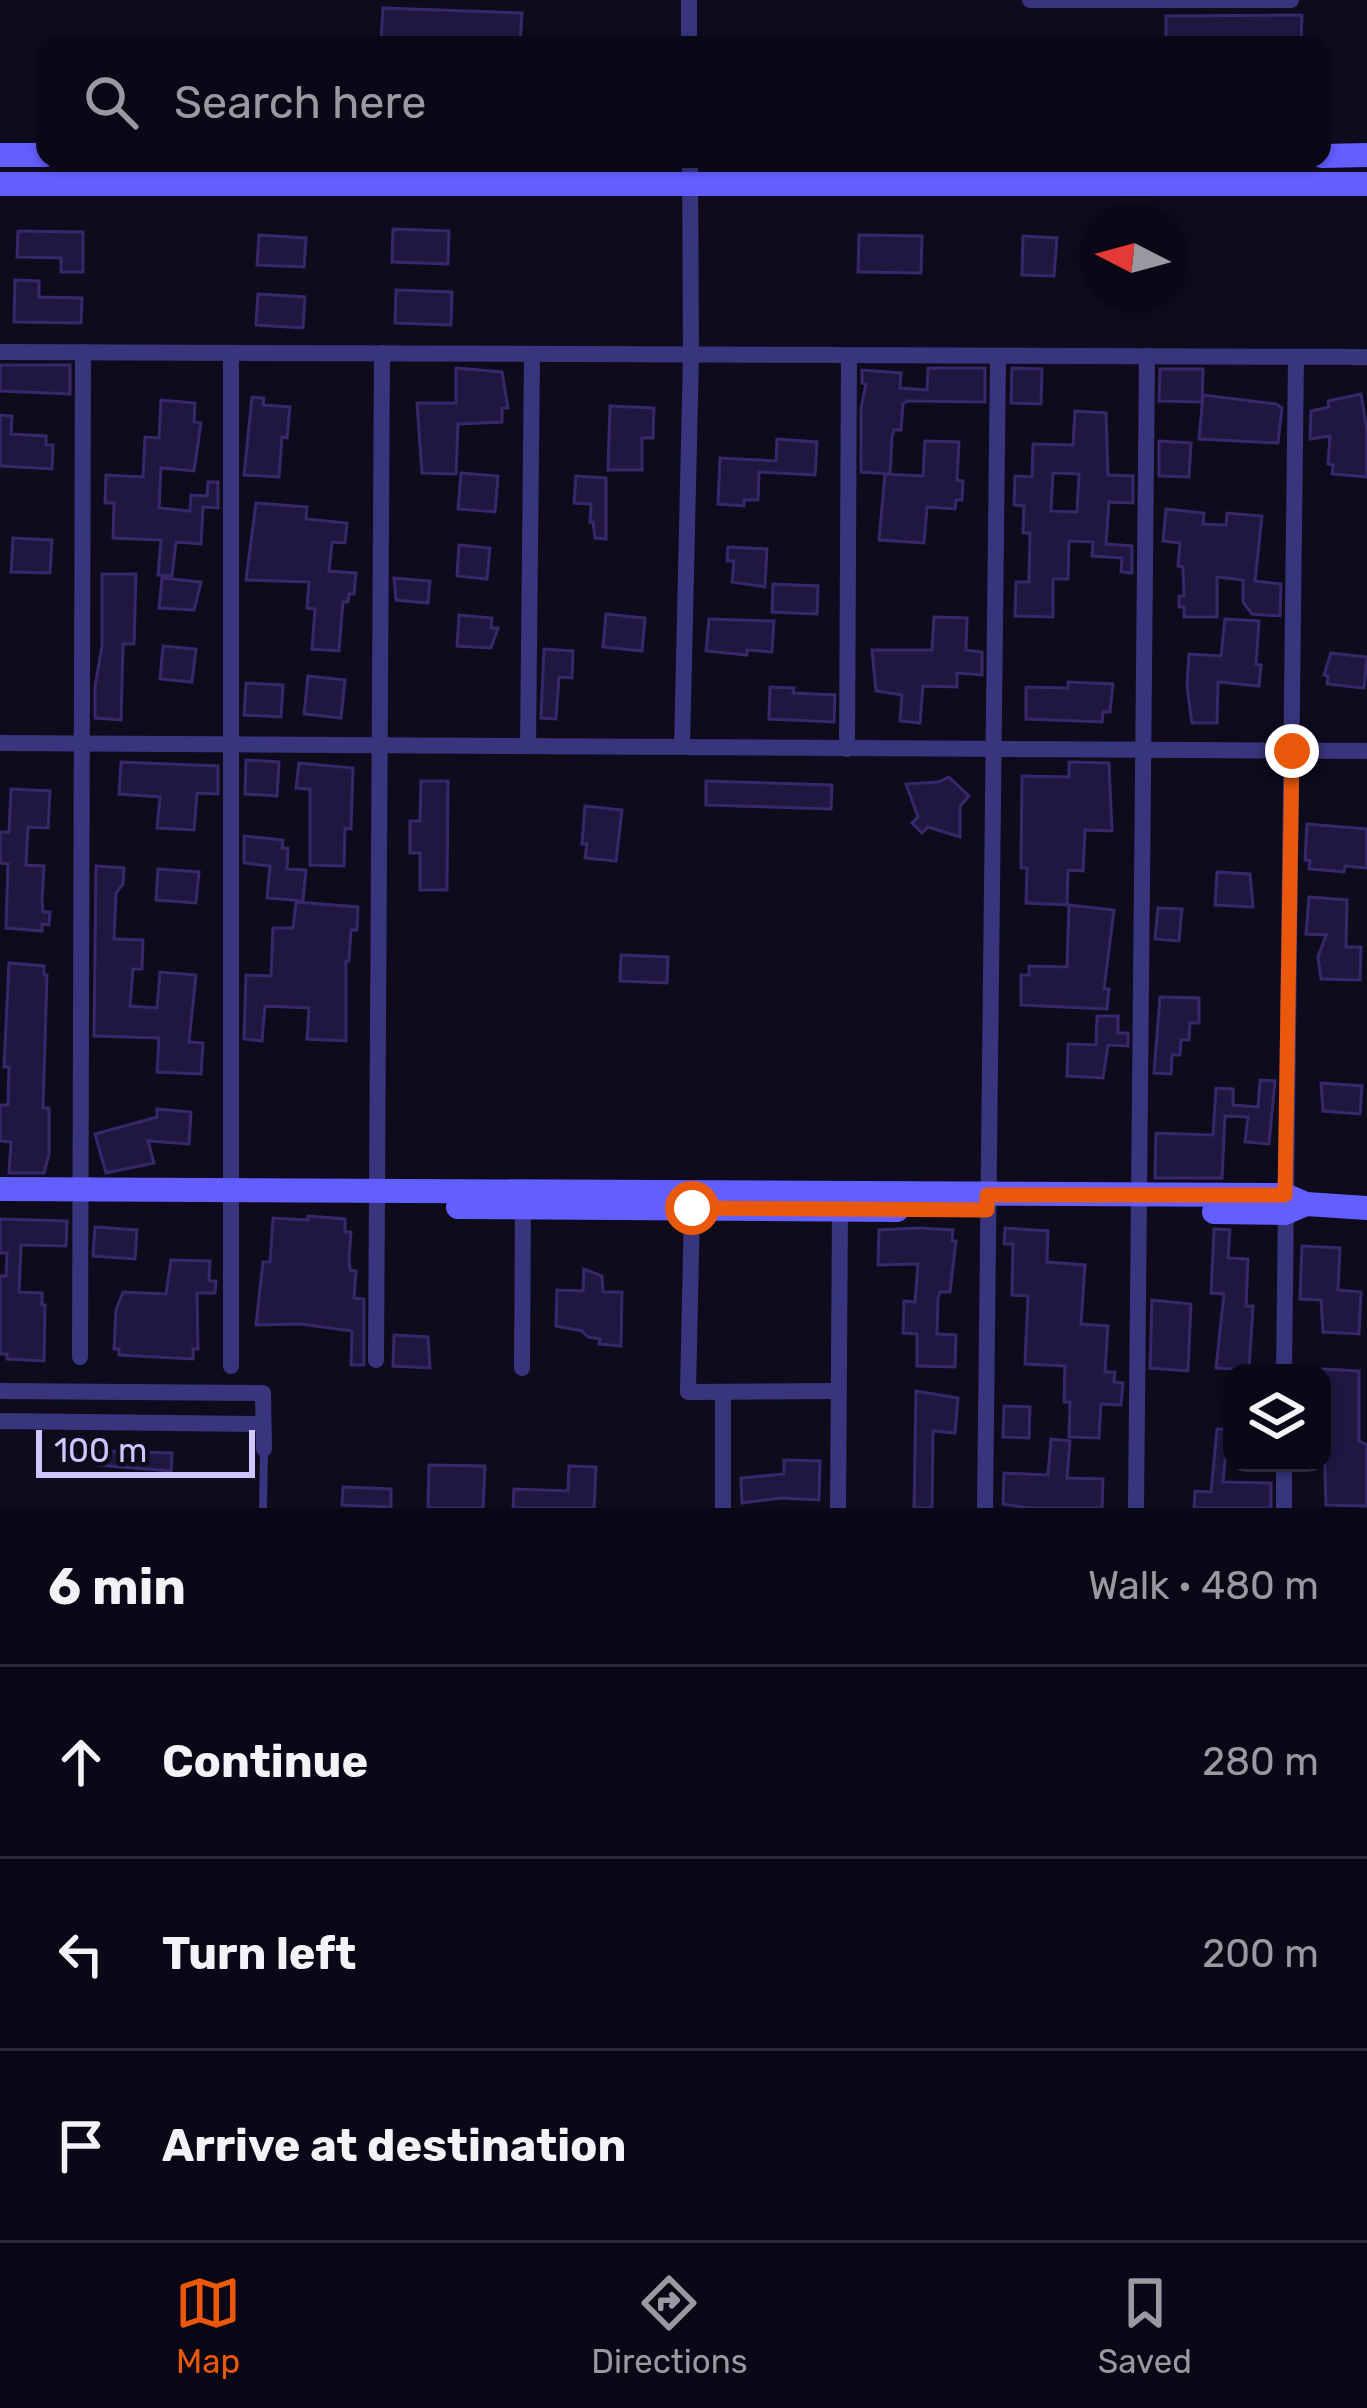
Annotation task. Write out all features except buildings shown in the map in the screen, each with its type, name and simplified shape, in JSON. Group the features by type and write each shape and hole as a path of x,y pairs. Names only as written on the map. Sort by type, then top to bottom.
{"main road":[{"path":"0,155 36,155"},
{"path":"1331,156 1367,155"},
{"path":"0,184 1367,184"},
{"path":"0,1189 79,1197 1367,1208"},
{"path":"0,1204 79,1197"},
{"path":"523,1199 840,1210 987,1203"}],"street":[{"path":"689,0 689,36"},
{"path":"1030,0 1291,0"},
{"path":"682,747 690,168"},
{"path":"0,352 1367,357"},
{"path":"80,1357 83,352"},
{"path":"231,353 231,1366"},
{"path":"376,1360 382,353"},
{"path":"528,746 532,354"},
{"path":"847,749 849,355"},
{"path":"985,1508 998,356"},
{"path":"1136,1508 1147,356"},
{"path":"1284,1364 1292,1204 1296,357"},
{"path":"0,742 1367,751"},
{"path":"522,1368 523,1199"},
{"path":"692,1208 688,1392 839,1390"},
{"path":"838,1508 840,1210"},
{"path":"0,1390 263,1394 264,1449"},
{"path":"723,1392 723,1508"},
{"path":"0,1421 263,1424"},
{"path":"1284,1472 1284,1508"}],"lane":[{"path":"263,1508 264,1449"}],"route":[{"path":"692,1208 987,1210 987,1195 1285,1195 1292,751"}]}
